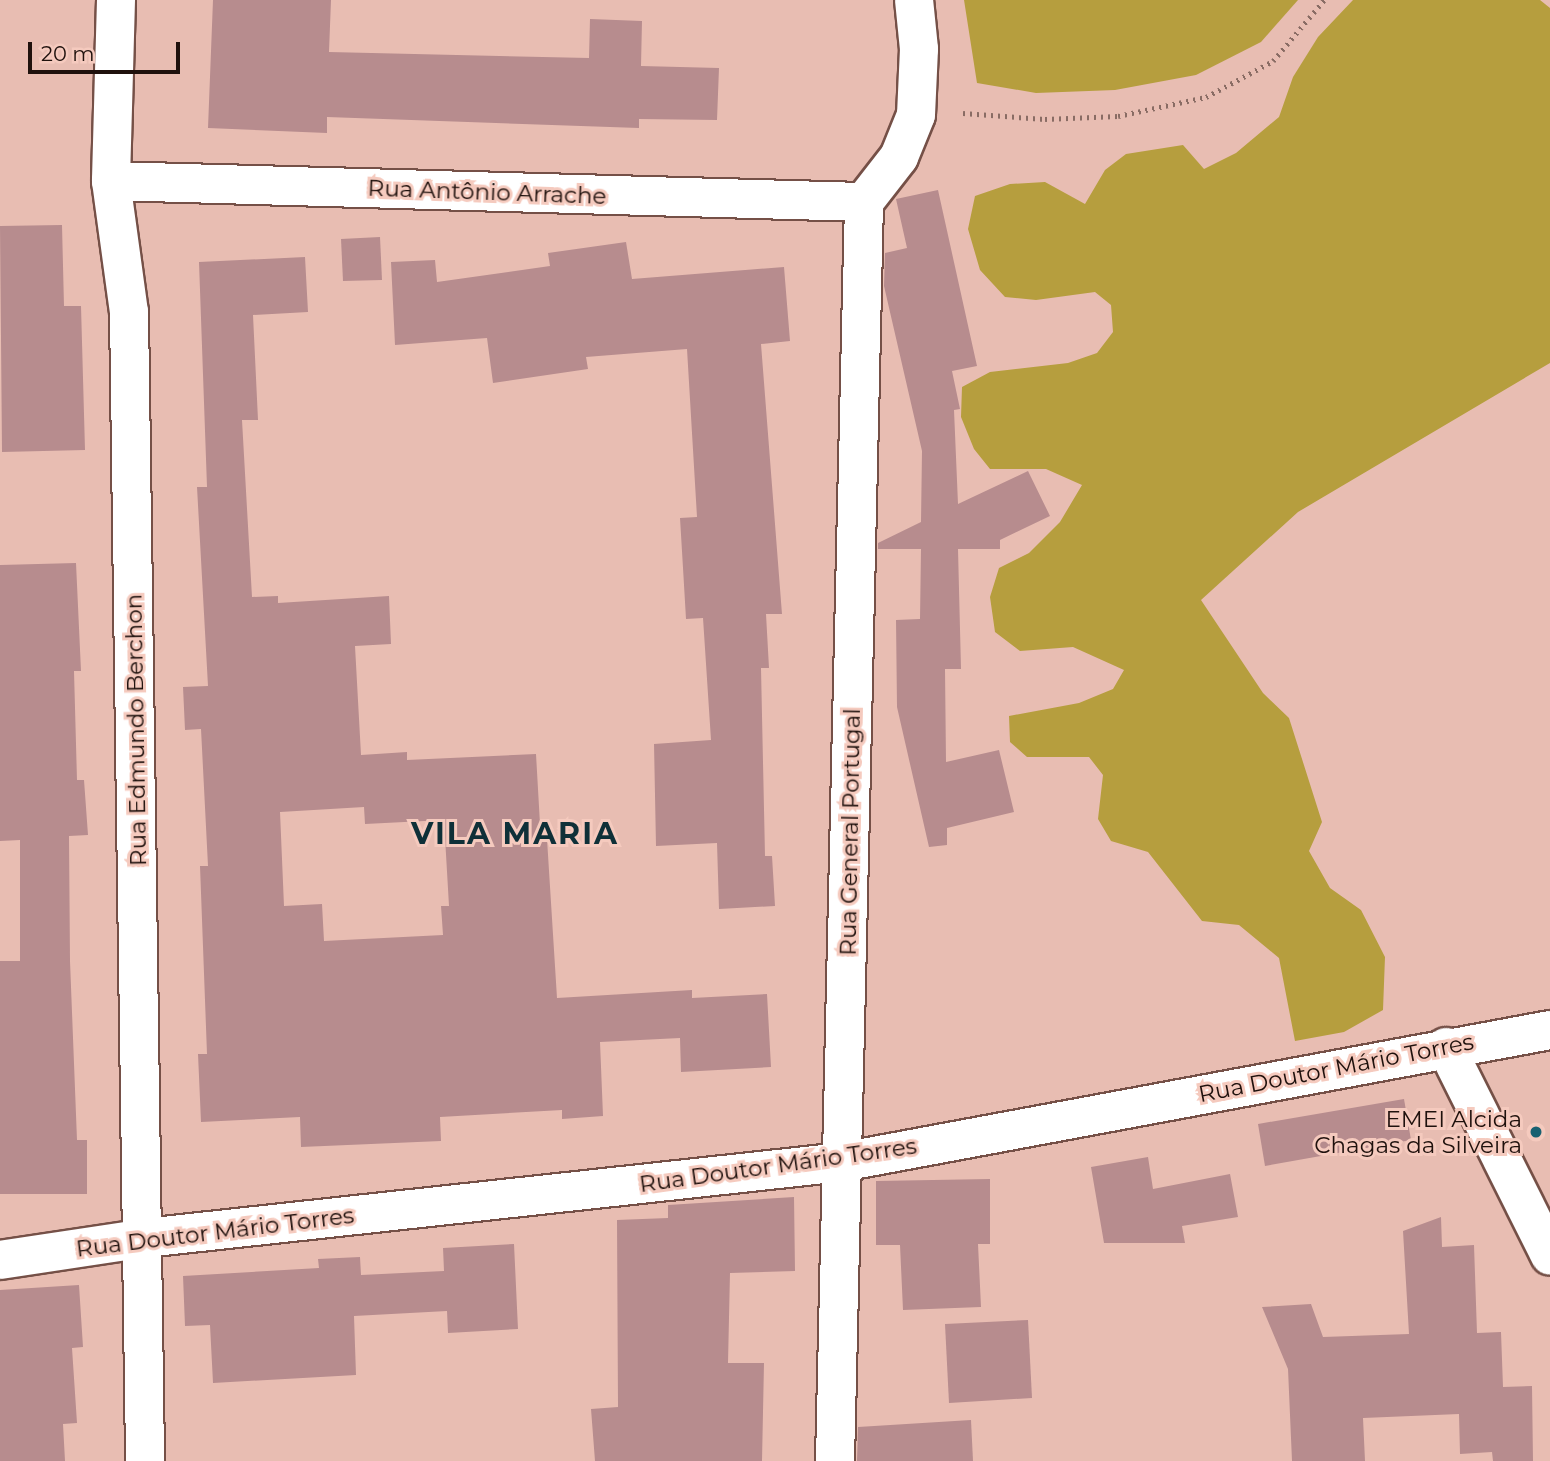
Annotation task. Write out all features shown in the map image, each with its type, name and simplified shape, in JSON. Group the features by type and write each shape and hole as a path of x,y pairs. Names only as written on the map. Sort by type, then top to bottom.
{"street":[{"name":"Rua Edmundo Berchon","path":"116,0 111,181 129,312 145,1238 145,1461"},
{"path":"864,202 899,157 916,116 919,50 914,0"},
{"name":"Rua Antônio Arrache","path":"111,181 864,202"},
{"name":"Rua General Portugal","path":"835,1461 864,202"},
{"name":"Rua Doutor Mário Torres","path":"0,1261 145,1238 842,1162 1446,1047 1550,1030"},
{"path":"1446,1047 1550,1256"}],"path":[{"path":"959,113 1045,119 1118,116 1206,97 1273,61 1324,0"}],"shaded area":[{"path":"964,0 1298,0 1261,42 1196,75 1115,90 1036,93 977,83"},
{"path":"1353,0 1540,0 1550,8 1550,363 1298,512 1201,600 1263,693 1289,718 1322,822 1309,851 1330,888 1361,910 1385,957 1383,1010 1344,1032 1295,1041 1279,958 1239,925 1202,921 1148,852 1111,841 1098,819 1103,775 1089,757 1027,757 1010,742 1009,716 1079,703 1113,689 1124,670 1073,647 1020,651 995,632 990,597 999,568 1029,553 1060,522 1082,485 1046,469 990,469 974,449 961,417 962,387 990,372 1068,363 1097,353 1113,332 1111,305 1095,292 1036,300 1005,297 980,270 968,229 975,196 1010,184 1045,182 1085,204 1105,170 1126,154 1183,145 1204,169 1236,153 1279,117 1293,77 1318,37"}],"building":[{"path":"213,0 331,0 329,52 589,58 590,19 642,21 641,66 719,68 717,120 639,119 639,128 327,117 327,133 208,128"},
{"path":"938,190 977,366 952,371 960,409 954,410 958,504 1028,471 1050,516 1000,540 1000,549 958,549 961,669 945,669 946,762 999,750 1014,812 947,828 947,845 929,847 897,707 896,620 920,619 921,549 878,549 878,543 921,522 922,451 884,286 885,253 907,248 896,199"},
{"path":"62,225 64,306 81,306 85,450 2,452 0,226"},
{"path":"380,237 382,280 343,281 341,239"},
{"path":"626,242 632,279 784,267 790,341 761,344 782,614 766,614 769,668 761,668 765,856 772,856 775,906 719,909 717,843 656,846 654,744 711,740 703,618 686,619 680,518 697,517 687,349 586,357 588,369 493,383 487,338 395,345 391,262 435,260 437,282 550,266 548,253"},
{"path":"305,257 308,312 253,315 258,420 242,420 252,597 278,596 278,603 389,596 391,644 355,646 361,755 407,752 407,760 536,754 540,824 546,823 557,998 692,990 692,998 767,994 771,1067 681,1072 680,1038 600,1042 603,1116 562,1119 562,1110 440,1117 441,1141 301,1147 300,1117 201,1122 198,1054 207,1054 200,866 208,866 201,729 185,730 183,687 208,686 197,487 207,487 199,262","holes":["364,807 365,824 444,820 449,906 441,906 443,935 324,941 322,904 284,906 280,812"]},
{"path":"76,563 81,671 74,671 77,780 84,780 88,835 69,836 70,961 77,1140 87,1140 87,1194 0,1194 0,961 20,961 20,840 0,841 0,565"},
{"path":"1404,1099 1411,1140 1265,1166 1258,1124"},
{"path":"1148,1157 1153,1189 1230,1174 1238,1217 1182,1226 1185,1243 1104,1243 1091,1167"},
{"path":"990,1179 990,1244 978,1244 981,1307 903,1310 900,1245 876,1245 876,1181"},
{"path":"794,1197 795,1271 730,1273 728,1363 764,1363 762,1461 595,1461 591,1409 618,1407 617,1220 668,1218 668,1205"},
{"path":"1441,1217 1442,1247 1474,1245 1477,1333 1501,1332 1503,1387 1532,1386 1533,1461 1493,1461 1492,1452 1460,1454 1459,1414 1363,1418 1365,1461 1292,1461 1288,1369 1262,1307 1311,1304 1323,1337 1409,1334 1403,1231"},
{"path":"514,1244 518,1329 448,1333 447,1311 354,1316 356,1375 213,1383 210,1325 185,1326 183,1276 319,1268 318,1259 360,1257 361,1275 444,1271 443,1248"},
{"path":"79,1285 83,1347 72,1348 77,1423 63,1424 65,1461 0,1461 0,1290"},
{"path":"1028,1320 1032,1398 949,1403 945,1324"},
{"path":"971,1420 973,1461 857,1461 858,1427"}],"place":[{"name":"EMEI Alcida Chagas da Silveira","path":"1536,1132"}],"district":[{"name":"VILA MARIA","path":"515,834"}]}
